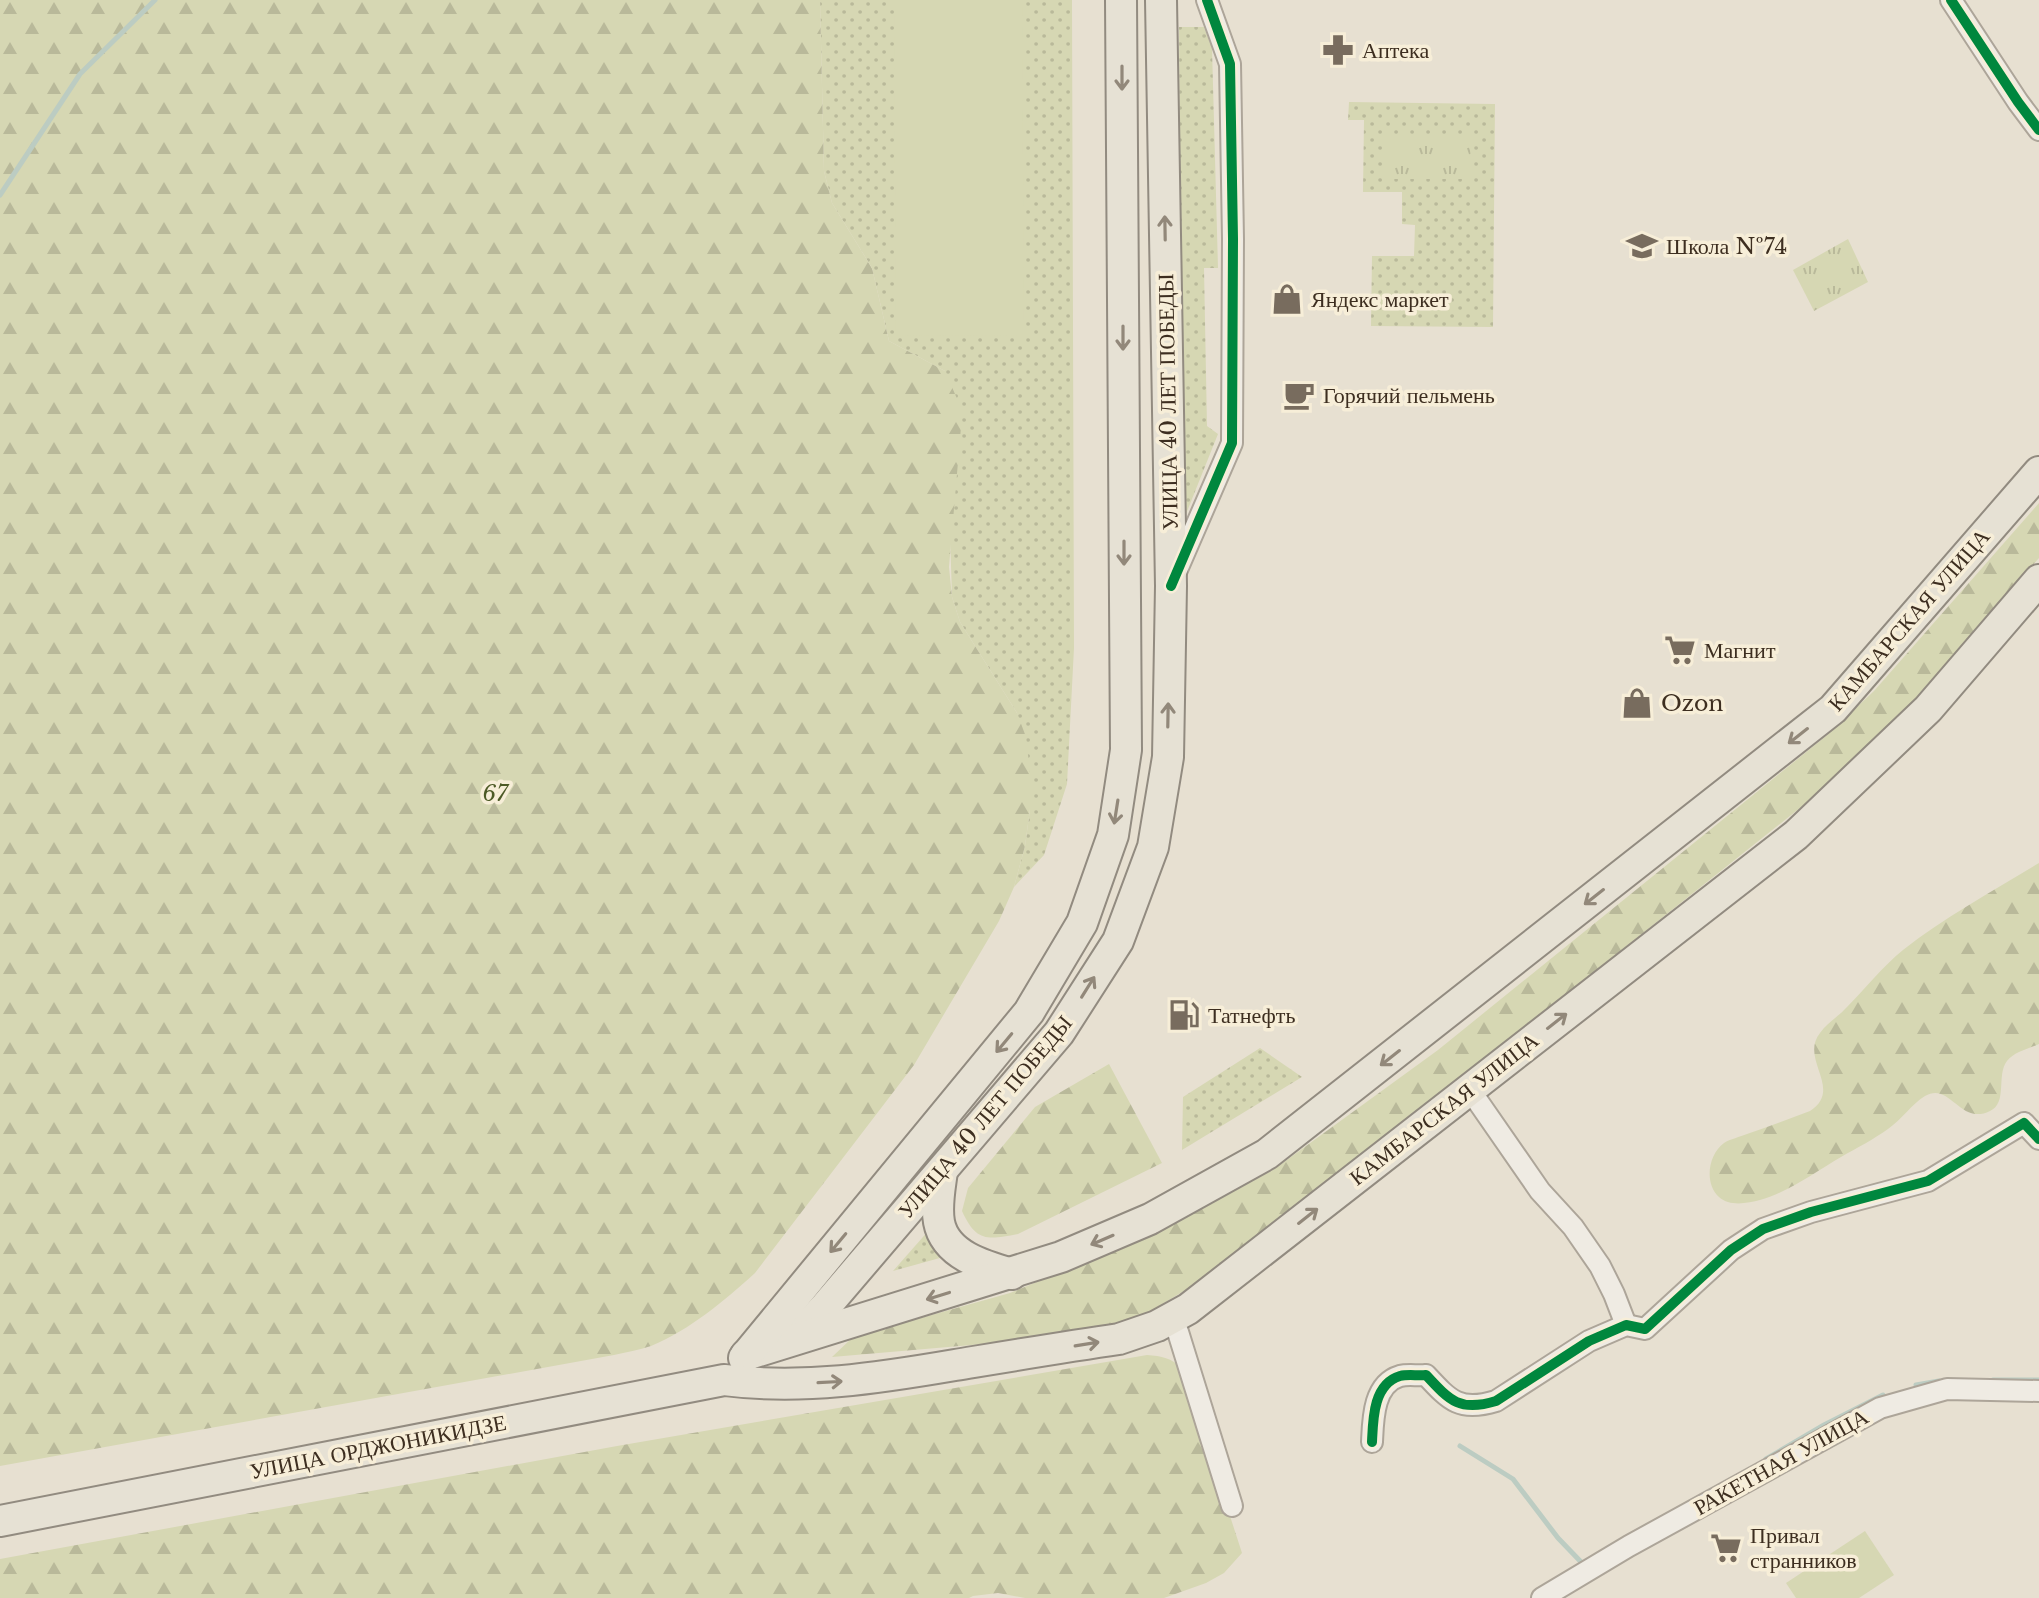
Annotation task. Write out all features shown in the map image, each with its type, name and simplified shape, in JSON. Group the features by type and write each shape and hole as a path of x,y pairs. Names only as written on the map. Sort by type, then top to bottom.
{"main road":[{"name":"УЛИЦА 40 ЛЕТ ПОБЕДЫ","path":"741,1373 802,1287 1029,1012 1082,923 1113,835 1126,750 1121,0"},
{"name":"УЛИЦА 40 ЛЕТ ПОБЕДЫ","path":"741,1373 794,1340 826,1306 1059,1033 1118,941 1153,847 1168,757 1171,586 1161,0"},
{"name":"КАМБАРСКАЯ УЛИЦА","path":"794,1340 1061,1257 1150,1219 1267,1154 1833,709 2039,472"},
{"name":"КАМБАРСКАЯ УЛИЦА","path":"741,1373 800,1384 863,1380 1119,1339 1157,1326 1188,1309 1796,835 1928,709 2039,580"},
{"path":"942,1171 938,1198 939,1223 946,1240 960,1253 984,1266 1012,1274"},
{"path":"802,1287 826,1306"},
{"name":"УЛИЦА ОРДЖОНИКИДЗЕ","path":"0,1521 741,1373"}],"street":[{"path":"1171,586 1232,443 1230,64 1207,0"},
{"path":"1951,0 2039,130"},
{"path":"1470,1090 1540,1191 1573,1227 1600,1266 1626,1325"},
{"path":"1372,1442 1374,1414 1382,1390 1399,1376 1426,1375 1446,1397 1464,1405 1496,1401 1589,1341 1626,1325 1645,1329 1731,1250 1763,1229 1811,1212 1928,1181 2024,1123 2039,1139"},
{"path":"1171,1319 1178,1332 1232,1506"},
{"name":"РАКЕТНАЯ УЛИЦА","path":"1542,1598 1629,1546 1880,1408 1947,1389 2039,1391"}],"green space":[{"name":"67","path":"0,0 820,0 824,171 832,203 872,268 889,341 945,371 958,401 961,427 949,567 952,597 960,622 1017,713 1026,737 1030,809 1025,846 1014,887 999,921 914,1065 755,1273 680,1332 646,1347 614,1355 0,1466"},
{"path":"820,0 1072,0 1074,648 1067,784 1044,855 1014,887 1025,846 1030,809 1017,713 960,622 952,597 945,371 889,341 872,268 832,203 824,171"},
{"path":"894,0 1022,0 1024,335 896,336"},
{"path":"1179,27 1204,27 1212,48 1218,268 1204,268 1207,426 1218,434 1182,524"},
{"path":"1349,102 1495,104 1493,327 1371,326 1372,256 1414,256 1415,225 1402,224 1402,192 1363,192 1364,120 1348,120"},
{"path":"1385,135 1470,135 1471,179 1385,179"},
{"path":"1848,239 1868,282 1814,311 1793,270"},
{"path":"2039,503 2039,558 1901,716 1845,772 1204,1279 1132,1322 1053,1338 832,1357 853,1337 1010,1293 1163,1230 1273,1170 1438,1050 1826,736 1874,691"},
{"path":"2039,863 2039,1044 2007,1061 2002,1074 1999,1102 1995,1107 1980,1114 1971,1113 1949,1098 1934,1093 1920,1099 1883,1133 1781,1192 1745,1203 1728,1202 1719,1197 1711,1184 1710,1169 1714,1155 1724,1143 1810,1111 1819,1102 1823,1084 1814,1053 1815,1043 1826,1026 1903,950 1952,915"},
{"path":"1260,1048 1302,1077 1182,1150 1183,1097"},
{"path":"1109,1064 1162,1163 1018,1234 990,1238 972,1229 962,1211 968,1188 1035,1107"},
{"path":"930,1229 947,1256 893,1271"},
{"path":"1147,1355 1166,1358 1182,1368 1242,1553 1224,1573 1164,1598 1025,1598 998,1593 969,1598 0,1598 0,1559 617,1446"},
{"path":"1865,1531 1894,1575 1859,1598 1796,1598 1786,1583"}],"waterway":[{"path":"0,195 80,74 155,0"},
{"path":"1993,1380 2039,1380"},
{"path":"1916,1385 1939,1381"},
{"path":"1766,1459 1883,1395"},
{"path":"1460,1446 1513,1479 1558,1538 1583,1564"}],"cycle path":[{"path":"1171,586 1232,443 1230,64 1207,0"},
{"path":"1951,0 2039,130"},
{"path":"1372,1442 1376,1404 1391,1380 1406,1375 1426,1375 1456,1402 1473,1405 1496,1401 1589,1341 1626,1325 1645,1329 1731,1250 1763,1229 1811,1212 1928,1181 2024,1123 2039,1139"}],"place":[{"name":"Аптека","path":"1338,50"},
{"name":"Школа №74","path":"1642,246"},
{"name":"Яндекс маркет","path":"1287,299"},
{"name":"Горячий пельмень","path":"1299,395"},
{"name":"Магнит","path":"1680,650"},
{"name":"Ozon","path":"1637,703"},
{"name":"Татнефть","path":"1184,1015"},
{"name":"Привал странников","path":"1726,1548"}]}
